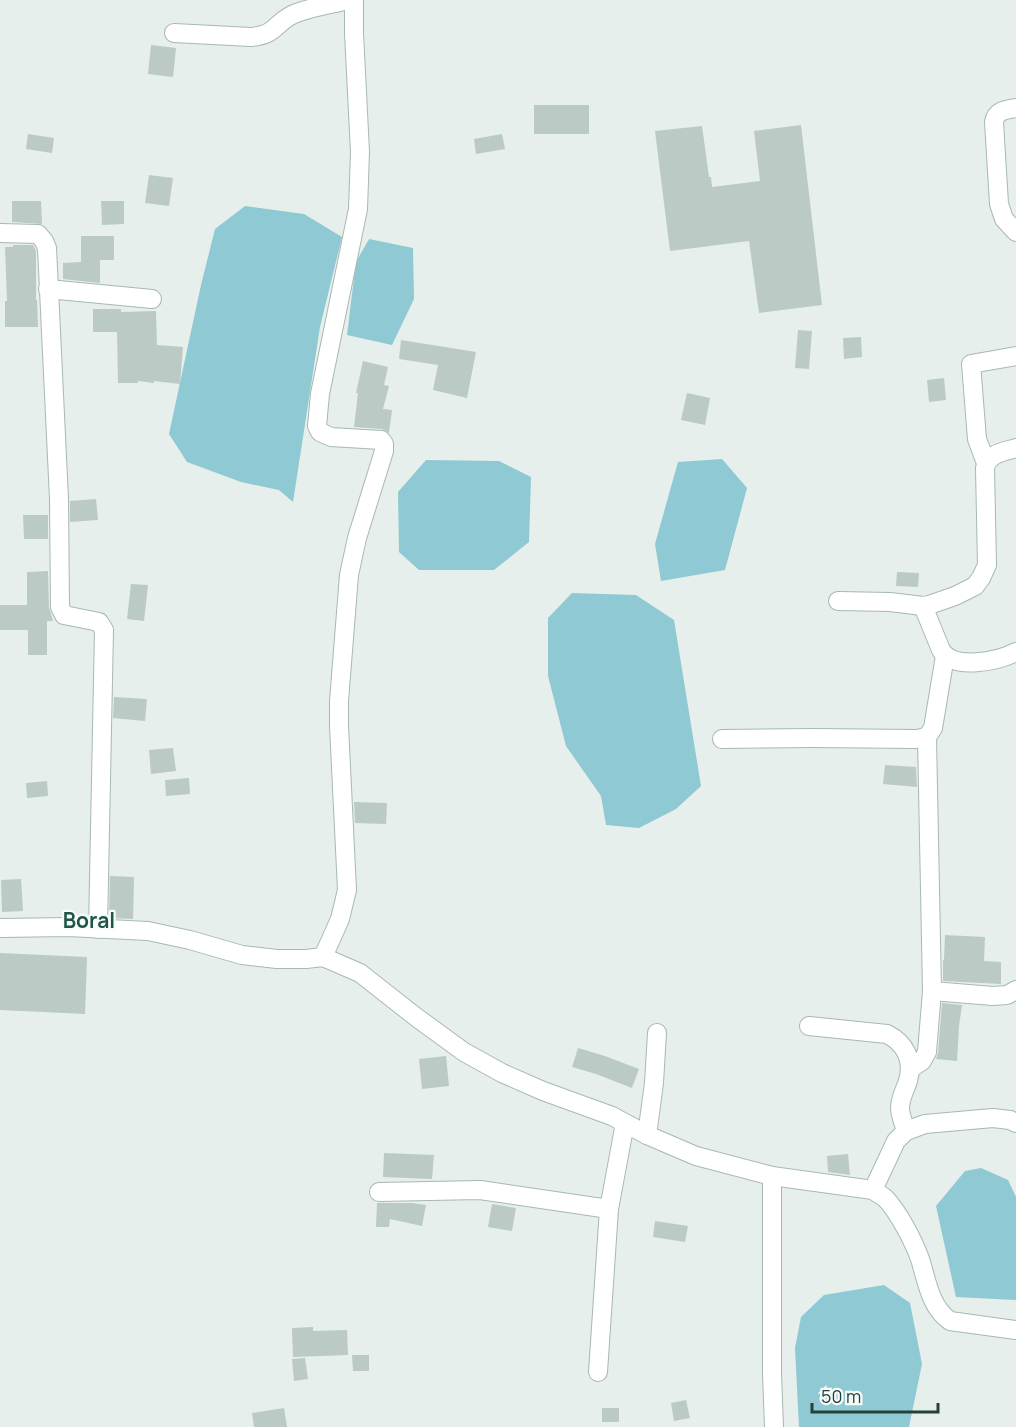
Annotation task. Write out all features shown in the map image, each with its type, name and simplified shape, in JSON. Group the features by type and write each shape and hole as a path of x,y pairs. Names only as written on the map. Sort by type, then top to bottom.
{"street":[{"path":"174,33 251,37 263,35 273,31 293,15 348,0"},
{"path":"323,957 340,919 346,890 339,701 349,575 357,538 384,446 381,441 331,437 322,434 317,426 320,394 358,209 360,152 354,0"},
{"path":"1016,108 997,114 994,122 999,204 1004,219 1016,232"},
{"path":"0,233 38,234 42,236 46,248 59,499 60,607 64,615 99,622 104,630 98,929"},
{"path":"48,289 152,299"},
{"path":"838,601 890,602 923,606 948,599 975,586 987,565 986,463 977,439 971,364 1016,357"},
{"path":"986,463 994,455 1016,448"},
{"path":"910,1069 922,1061 927,1052 932,991 927,737 933,728 945,656 923,606"},
{"path":"945,656 962,662 974,662 1001,658 1016,652"},
{"path":"722,739 916,740 927,737"},
{"path":"0,928 68,927 148,932 190,939 242,955 277,960 323,957 360,973 464,1052 502,1073 543,1091 612,1116 647,1135 696,1156 772,1176 873,1190 885,1199 906,1228 920,1258 929,1291 941,1315 950,1321 1016,1330"},
{"path":"932,991 993,996 1007,995 1016,990"},
{"path":"810,1026 886,1034 897,1039 906,1050 910,1069 901,1097 900,1110 906,1131"},
{"path":"647,1135 654,1083 657,1033"},
{"path":"873,1190 896,1141 906,1131 925,1124 993,1118 1016,1123"},
{"path":"598,1372 609,1209 625,1123"},
{"path":"772,1176 774,1427"},
{"path":"380,1192 480,1190 609,1209"}],"water":[{"path":"245,206 304,214 342,237 320,327 293,502 279,490 241,482 187,462 169,434 215,229"},
{"path":"369,239 413,248 414,299 392,345 347,335 356,262"},
{"path":"722,459 747,488 725,570 661,581 655,544 678,462"},
{"path":"426,460 499,461 531,477 529,542 494,570 419,570 399,552 398,492"},
{"path":"572,593 636,595 674,620 701,786 676,809 639,828 606,825 601,796 566,746 548,676 548,618"},
{"path":"981,1168 1008,1180 1016,1197 1016,1300 956,1297 936,1206 965,1171"},
{"path":"884,1285 910,1303 922,1364 909,1427 799,1427 795,1348 801,1317 824,1295"}],"building":[{"path":"151,45 176,48 173,77 148,74"},
{"path":"534,105 589,105 589,134 534,134"},
{"path":"801,125 822,305 759,313 749,241 670,251 655,131 702,126 712,187 760,181 754,131"},
{"path":"28,134 54,138 52,153 26,149"},
{"path":"502,134 505,149 476,154 474,139"},
{"path":"149,175 173,178 169,206 145,203"},
{"path":"12,201 41,201 42,224 12,222"},
{"path":"101,201 124,201 124,224 102,225"},
{"path":"81,236 114,236 114,260 100,260 100,283 63,279 63,263 81,262"},
{"path":"13,245 33,245 36,251 38,327 5,327 5,301 7,301 5,247 13,247"},
{"path":"93,309 121,309 121,312 156,311 157,345 183,347 180,384 154,381 154,383 138,381 138,383 118,383 117,332 93,332"},
{"path":"798,330 812,331 809,369 795,368"},
{"path":"861,337 862,357 844,359 843,338"},
{"path":"401,340 476,352 467,398 433,390 438,365 399,359"},
{"path":"363,361 388,367 384,385 389,386 383,409 392,410 389,433 382,429 354,427 358,393 356,393"},
{"path":"944,378 946,400 929,402 927,380"},
{"path":"687,393 710,398 705,425 681,420"},
{"path":"96,499 98,520 70,522 70,501"},
{"path":"23,515 48,515 48,539 24,539"},
{"path":"48,571 49,607 53,621 47,621 47,655 28,655 28,630 0,630 0,605 27,605 27,572"},
{"path":"897,572 919,573 918,587 896,586"},
{"path":"131,584 148,585 144,621 127,619"},
{"path":"114,697 147,699 145,721 113,718"},
{"path":"173,748 176,771 151,774 149,750"},
{"path":"885,765 916,767 917,787 883,784"},
{"path":"189,778 190,794 166,796 165,780"},
{"path":"47,781 48,796 27,798 26,783"},
{"path":"354,802 387,803 386,824 355,823"},
{"path":"110,876 134,877 133,919 109,918"},
{"path":"21,879 23,911 2,912 1,880"},
{"path":"945,935 985,937 984,961 1001,962 1001,984 943,981"},
{"path":"0,953 87,957 85,1014 0,1010"},
{"path":"942,1003 962,1005 957,1061 936,1059"},
{"path":"578,1048 639,1069 632,1088 572,1067"},
{"path":"446,1056 449,1086 422,1089 419,1059"},
{"path":"384,1153 434,1155 432,1179 383,1177"},
{"path":"848,1154 850,1175 828,1172 827,1156"},
{"path":"377,1203 426,1205 422,1226 390,1219 389,1227 376,1227"},
{"path":"492,1204 516,1208 512,1231 488,1227"},
{"path":"655,1221 688,1226 685,1242 653,1237"},
{"path":"313,1327 313,1331 347,1330 348,1355 293,1357 292,1328"},
{"path":"352,1355 369,1355 369,1371 353,1371"},
{"path":"305,1358 308,1379 294,1381 292,1359"},
{"path":"686,1400 690,1418 674,1421 671,1403"},
{"path":"284,1408 287,1427 254,1427 252,1413"},
{"path":"602,1408 619,1408 619,1422 602,1422"}],"district":[{"name":"Boral","path":"89,920"}]}
